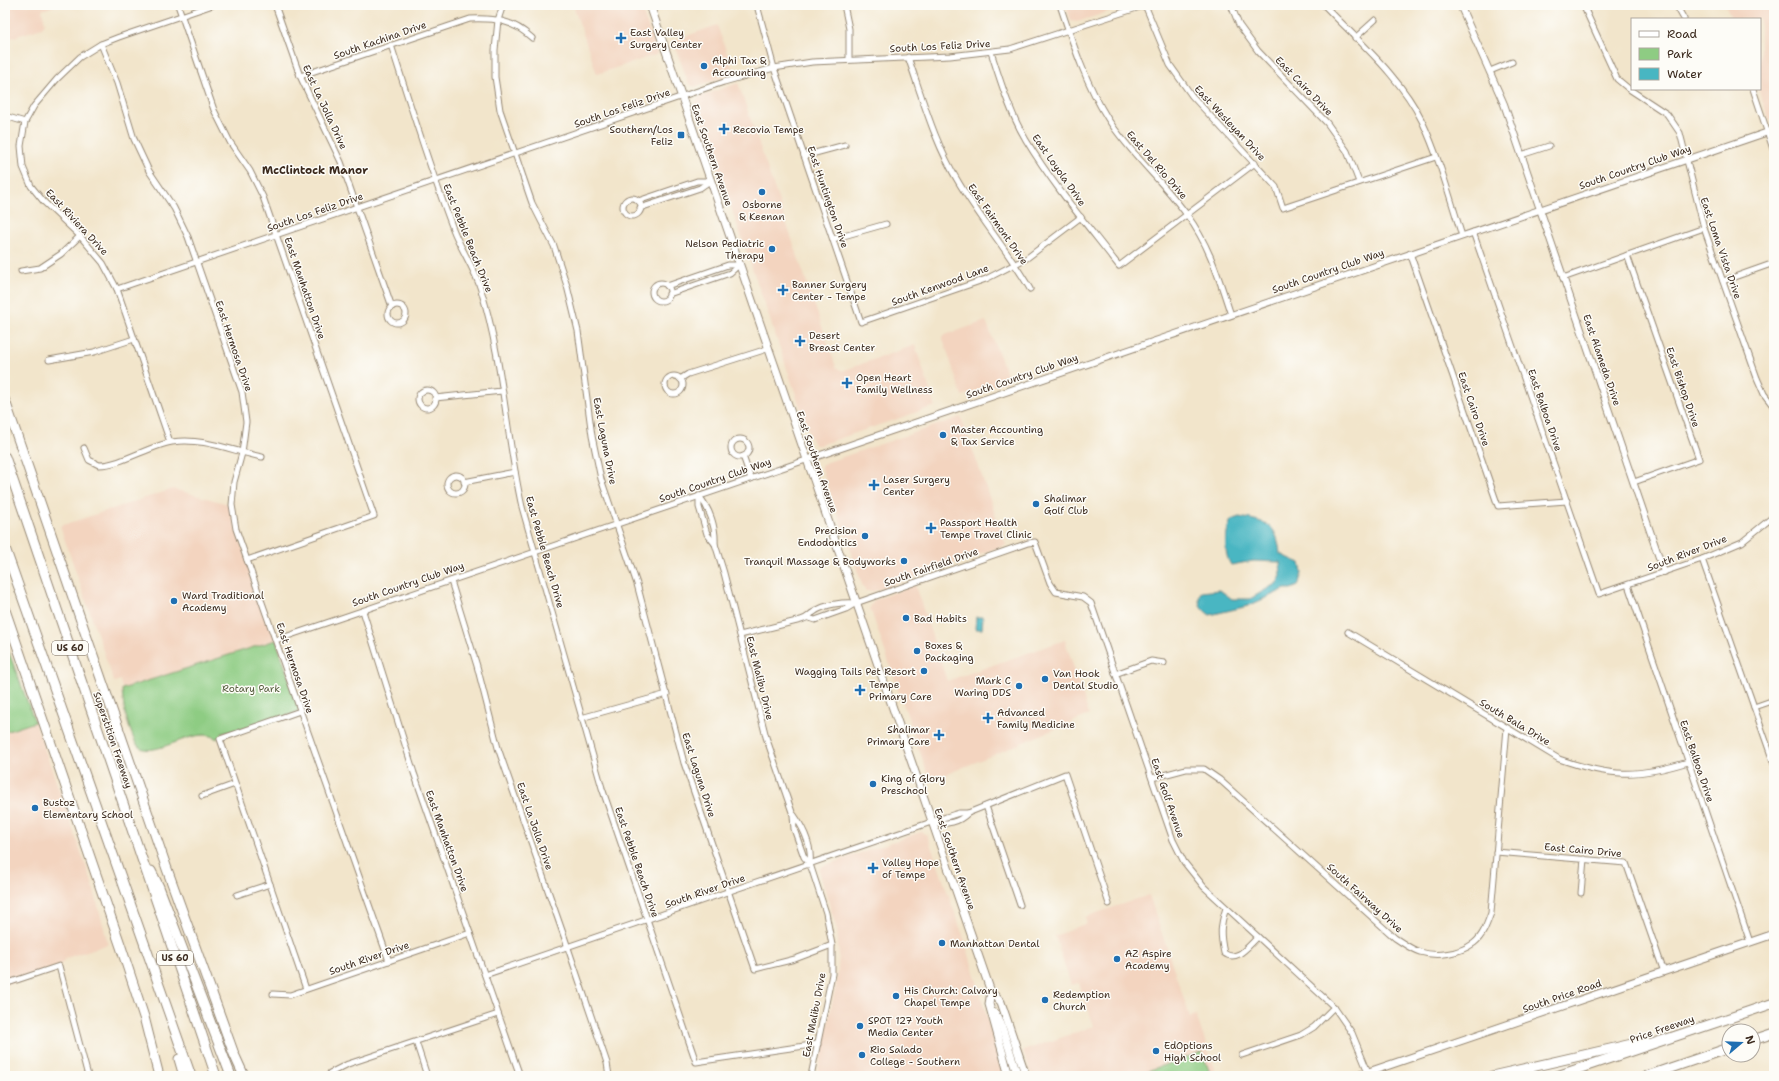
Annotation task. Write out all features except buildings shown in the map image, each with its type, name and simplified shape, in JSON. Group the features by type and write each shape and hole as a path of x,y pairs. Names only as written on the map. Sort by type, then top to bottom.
{"highway":[{"path":"5,401 197,955 234,1054 244,1076"},
{"path":"5,413 41,506"},
{"name":"Superstition Freeway","path":"5,457 216,1076"},
{"name":"US 60","path":"5,548 190,1076"},
{"path":"5,555 22,598"},
{"path":"5,610 121,947 144,1017 159,1076"},
{"path":"135,839 159,887 231,1076"},
{"path":"153,967 184,1076"},
{"name":"Price Freeway","path":"1557,1076 1774,1002"},
{"path":"1492,1076 1686,1032"},
{"path":"1761,1037 1774,1033"},
{"path":"1647,1076 1721,1051"},
{"path":"1664,1076 1706,1056"}],"main road":[{"name":"East Southern Avenue","path":"650,5 767,349 991,992 1001,1002 1026,1076"},
{"name":"South Price Road","path":"1357,1076 1774,934"},
{"name":"East Southern Avenue","path":"991,992 989,1004 1009,1076"},
{"path":"989,1004 1001,1024 1018,1076"}],"street":[{"name":"East Manhatton Drive","path":"178,5 214,110 230,142 257,184 277,235 374,516 247,560"},
{"path":"5,116 25,122 34,106 57,79 80,58 101,44 144,27 213,5"},
{"name":"East La Jolla Drive","path":"275,5 309,98 333,143 392,307"},
{"path":"502,5 498,20 515,24 532,38"},
{"path":"844,5 849,29 849,59"},
{"name":"East Del Rio Drive","path":"1060,5 1085,76 1107,119 1136,157 1166,188 1188,215 1207,245 1231,314"},
{"name":"South Los Feliz Drive","path":"117,289 516,155 681,97 774,68 812,62 849,59 950,56 991,52 1030,44 1145,5"},
{"name":"East Wesleyan Drive","path":"1145,5 1170,66 1192,96 1276,187 1283,208 1359,182"},
{"name":"East Cairo Drive","path":"1231,5 1239,25 1258,51 1331,129 1347,151 1359,182"},
{"path":"1324,5 1398,83 1422,120 1462,236"},
{"name":"East Alameda Drive","path":"1460,5 1504,104 1664,572"},
{"name":"East Loma Vista Drive","path":"1583,5 1617,80 1671,119 1680,133 1688,159 1694,196 1704,228 1757,378 1764,394 1774,407"},
{"path":"1676,5 1683,18"},
{"name":"East Huntington Drive","path":"758,9 774,68 861,322"},
{"name":"South Kachina Drive","path":"300,76 470,19 498,20"},
{"name":"East Laguna Drive","path":"498,20 495,77 500,110 532,203 554,246 567,286 578,331 592,436 601,479 637,584 684,763 755,969 795,959 832,945"},
{"path":"1355,38 1375,20"},
{"name":"East Hermosa Drive","path":"101,44 117,84 134,139 149,171 174,208 188,237 242,392 246,422 242,453 234,482 232,505 236,529 389,961"},
{"name":"East Pebble Beach Drive","path":"391,45 435,181 454,232 481,288 494,339 522,508 536,552 581,718 602,788 696,1062 818,1044"},
{"name":"East Loyola Drive","path":"991,52 1007,101 1026,140 1050,177 1120,266 1188,215"},
{"name":"East Fairmont Drive","path":"908,57 934,134 958,182 988,229 1016,264 1030,289"},
{"path":"1490,71 1512,62"},
{"path":"1753,90 1771,131 1774,152"},
{"name":"East Riviera Drive","path":"25,122 21,146 23,167 32,186 44,202 80,236 103,263 117,289 170,442"},
{"name":"South Country Club Way","path":"276,640 1771,131"},
{"path":"804,156 845,144"},
{"path":"1521,155 1549,146"},
{"path":"1359,182 1436,157"},
{"path":"1188,215 1255,164"},
{"path":"638,201 697,181 710,181"},
{"path":"640,208 700,188 710,181"},
{"path":"633,198 638,201 640,208 638,213 631,215 626,213 623,209 624,203 628,199 633,198"},
{"name":"South Kenwood Lane","path":"861,322 986,280 1016,264 1081,217"},
{"path":"832,239 886,224"},
{"path":"1564,278 1704,228"},
{"name":"East Balboa Drive","path":"1473,232 1599,594"},
{"path":"21,271 40,268 61,254 80,236"},
{"name":"East Cairo Drive","path":"1410,253 1498,506 1567,501"},
{"name":"East Bishop Drive","path":"1628,255 1699,459 1634,482"},
{"path":"1723,281 1774,263"},
{"path":"728,265 739,265 730,273 669,294 666,299 660,301 655,299 652,294 653,288 657,284 662,283 668,286 728,265"},
{"path":"668,286 669,294"},
{"path":"49,360 94,352 134,339"},
{"path":"680,379 688,374 767,349"},
{"path":"435,398 502,391"},
{"path":"84,448 89,460 95,464 103,465 170,442 186,440 202,441 242,453 262,457"},
{"path":"743,456 751,479"},
{"path":"464,482 515,472"},
{"name":"East Malibu Drive","path":"699,496 699,507 708,534 715,544 766,737 793,815 801,826 811,854 810,864 826,913 832,945 832,974 811,1076"},
{"name":"East Malibu Drive","path":"699,496 706,505 716,532 715,544"},
{"name":"South River Drive","path":"1599,594 1702,559 1742,542 1774,516"},
{"name":"South Fairfield Drive","path":"740,635 809,618 815,620 846,609 856,603 1024,544 1035,542"},
{"name":"East Golf Avenue","path":"1035,542 1050,583 1056,592 1083,597 1091,603 1172,840 1184,862 1204,887 1334,1007 1352,1033 1368,1072"},
{"path":"1702,559 1774,764"},
{"name":"East La Jolla Drive","path":"451,581 477,666 498,748 568,947 609,1076"},
{"name":"East Balboa Drive","path":"1628,585 1750,942"},
{"name":"South Fairfield Drive","path":"809,618 813,612 842,602 856,603"},
{"name":"East Manhatton Drive","path":"363,611 388,686 414,773 520,1076"},
{"name":"South Bala Drive","path":"1348,632 1559,759 1585,768 1611,774 1635,774 1661,770 1688,762"},
{"path":"1115,674 1151,661 1164,664"},
{"path":"581,718 667,694"},
{"path":"1754,707 1774,700"},
{"path":"300,712 220,740 306,989"},
{"name":"South Fairway Drive","path":"1152,778 1186,768 1204,769 1220,780 1395,938 1419,952 1441,955 1458,951 1474,943 1486,928 1491,913 1507,728"},
{"name":"South River Drive","path":"485,975 932,822 959,813 968,813 1065,774 1109,904"},
{"path":"202,796 235,784"},
{"path":"986,806 1020,904"},
{"name":"East Cairo Drive","path":"1496,852 1626,863 1664,972"},
{"path":"1581,893 1584,859"},
{"path":"237,895 270,884"},
{"path":"1226,908 1221,924 1221,939 1224,953 1230,957 1234,957 1240,954 1258,937"},
{"name":"South River Drive","path":"273,994 290,995 470,933"},
{"path":"5,984 59,966 88,1076"},
{"path":"1242,1055 1301,1035 1314,1027 1334,1007"},
{"path":"329,1076 330,1073 348,1064 498,1014"},
{"path":"416,1042 427,1076"}],"shaded area":[{"path":"5,5 57,5 42,10 45,23 42,28 5,40"},
{"path":"573,5 640,5 658,54 597,74"},
{"path":"1066,5 1128,5 1077,22 1072,21 1070,18"},
{"path":"1726,5 1774,5 1774,123 1769,119 1758,90 1761,90 1761,18 1731,18"},
{"path":"717,25 734,73 695,87 688,82 673,41"},
{"path":"738,83 836,367 842,371 915,345 935,406 820,445 815,445 812,441 695,103 699,97"},
{"path":"986,321 1009,380 962,396 942,336"},
{"path":"961,417 1006,545 874,591 866,591 863,587 822,466 825,463"},
{"name":"Ward Traditional Academy","path":"173,489 232,505 236,529 276,640 122,689 120,680 114,682 60,526"},
{"path":"915,585 947,681 1065,640 1089,715 930,781 870,608 874,600"},
{"name":"Bustoz Elementary School","path":"35,722 92,883 108,944 66,958 59,966 5,984 5,732"},
{"path":"921,832 927,835 966,944 1004,1076 817,1076 837,980 839,956 837,930 819,870 823,866"},
{"path":"1149,895 1190,1017 1196,1015 1217,1076 1032,1076 1023,1051 1094,1026 1079,983 1071,985 1055,936 1087,923 1085,917"}],"green space":[{"name":"Rotary Park","path":"276,640 300,711 262,725 222,733 217,739 209,735 198,735 154,749 145,749 138,746 135,742 127,719 122,689"},
{"path":"5,642 35,722 5,732"},
{"path":"1202,1052 1211,1076 1133,1076"}],"water":[{"path":"1239,517 1263,523 1273,530 1279,544 1280,554 1300,563 1302,572 1298,586 1291,589 1285,589 1248,606 1210,615 1200,605 1199,599 1201,592 1220,590 1232,599 1250,599 1277,583 1281,576 1280,562 1253,561 1231,565 1228,560 1226,549 1227,531 1231,520"},
{"path":"976,617 983,617 982,629 975,629"}],"place":[{"name":"East Valley Surgery Center","path":"621,38"},
{"name":"Alphi Tax & Accounting","path":"704,66"},
{"name":"Recovia Tempe","path":"724,129"},
{"name":"Southern/Los Feliz","path":"681,135"},
{"name":"Osborne & Keenan","path":"762,192"},
{"name":"Nelson Pediatric Therapy","path":"772,249"},
{"name":"Banner Surgery Center - Tempe","path":"783,290"},
{"name":"Desert Breast Center","path":"800,341"},
{"name":"Open Heart Family Wellness","path":"847,383"},
{"name":"Master Accounting & Tax Service","path":"943,435"},
{"name":"Laser Surgery Center","path":"874,485"},
{"name":"Shalimar Golf Club","path":"1036,504"},
{"name":"Passport Health Tempe Travel Clinic","path":"931,528"},
{"name":"Precision Endodontics","path":"865,536"},
{"name":"Tranquil Massage & Bodyworks","path":"904,561"},
{"name":"Ward Traditional Academy","path":"174,601"},
{"name":"Bad Habits","path":"906,618"},
{"name":"Boxes & Packaging","path":"917,651"},
{"name":"Wagging Tails Pet Resort","path":"924,671"},
{"name":"Van Hook Dental Studio","path":"1045,679"},
{"name":"Mark C Waring DDS","path":"1019,686"},
{"name":"Tempe Primary Care","path":"860,690"},
{"name":"Advanced Family Medicine","path":"988,718"},
{"name":"Shalimar Primary Care","path":"939,735"},
{"name":"King of Glory Preschool","path":"873,784"},
{"name":"Bustoz Elementary School","path":"35,808"},
{"name":"Valley Hope of Tempe","path":"873,868"},
{"name":"Manhattan Dental","path":"942,943"},
{"name":"AZ Aspire Academy","path":"1117,959"},
{"name":"His Church: Calvary Chapel Tempe","path":"896,996"},
{"name":"Redemption Church","path":"1045,1000"},
{"name":"SPOT 127 Youth Media Center","path":"860,1026"},
{"name":"EdOptions High School","path":"1156,1051"},
{"name":"Rio Salado College - Southern","path":"862,1055"}],"district":[{"name":"McClintock Manor","path":"315,170"}]}
